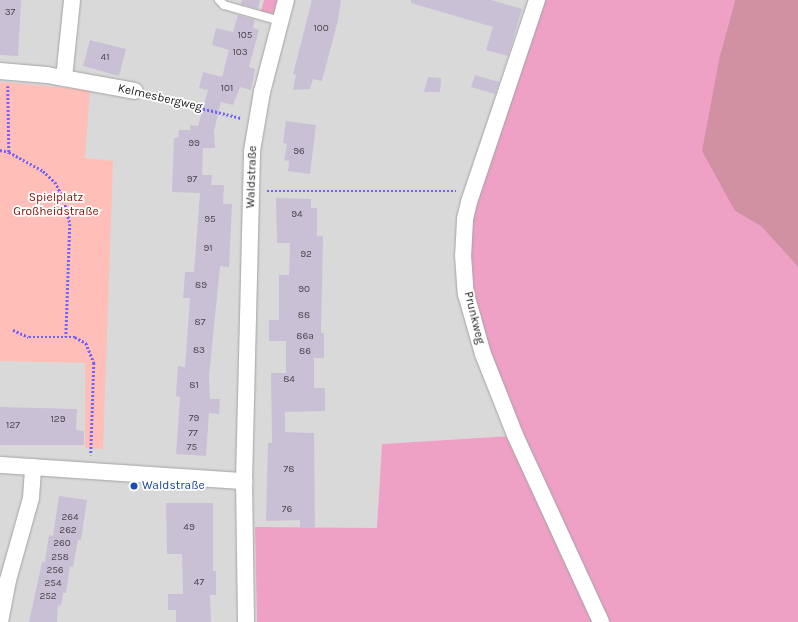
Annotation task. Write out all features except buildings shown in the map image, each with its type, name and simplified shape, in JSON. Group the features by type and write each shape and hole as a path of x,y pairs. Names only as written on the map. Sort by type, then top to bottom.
{"street":[{"path":"64,78 72,0"},
{"name":"Waldstraße","path":"246,622 244,481 251,190 255,121 286,0"},
{"name":"Prunkweg","path":"537,0 472,191 465,220 463,255 466,294 483,354 515,435 601,622"},
{"name":"Kelmesbergweg","path":"4,71 64,78 135,91"},
{"path":"0,465 244,481"},
{"path":"0,622 4,580 31,498 33,468"}],"lane":[{"path":"219,0 224,5 280,21"}],"path":[{"path":"4,71 9,152"},
{"name":"Kelmesbergweg","path":"135,91 255,121"},
{"path":"0,150 9,152 43,171 55,182 63,197 70,224 66,337"},
{"path":"251,190 472,191"},
{"path":"13,330 30,337 75,337 86,343 94,363 89,472"}],"shaded area":[{"path":"0,0 531,0 510,436 383,444 377,528 255,528 257,622 0,622"},
{"path":"264,0 278,0 275,14 261,11"},
{"path":"543,0 735,0 720,55 735,211 761,225 798,267 798,622 606,622 552,505 488,352 471,293 468,244 477,196"},
{"path":"735,0 798,0 798,267 761,226 735,211 702,151 720,55"},
{"path":"510,436 594,622 257,622 255,527 377,528 382,444"}],"green space":[{"name":"Spielplatz Großheidstraße","path":"0,82 90,90 85,158 113,161 103,449 85,448 85,363 0,361"}],"place":[{"name":"Waldstraße","path":"134,486"}]}
